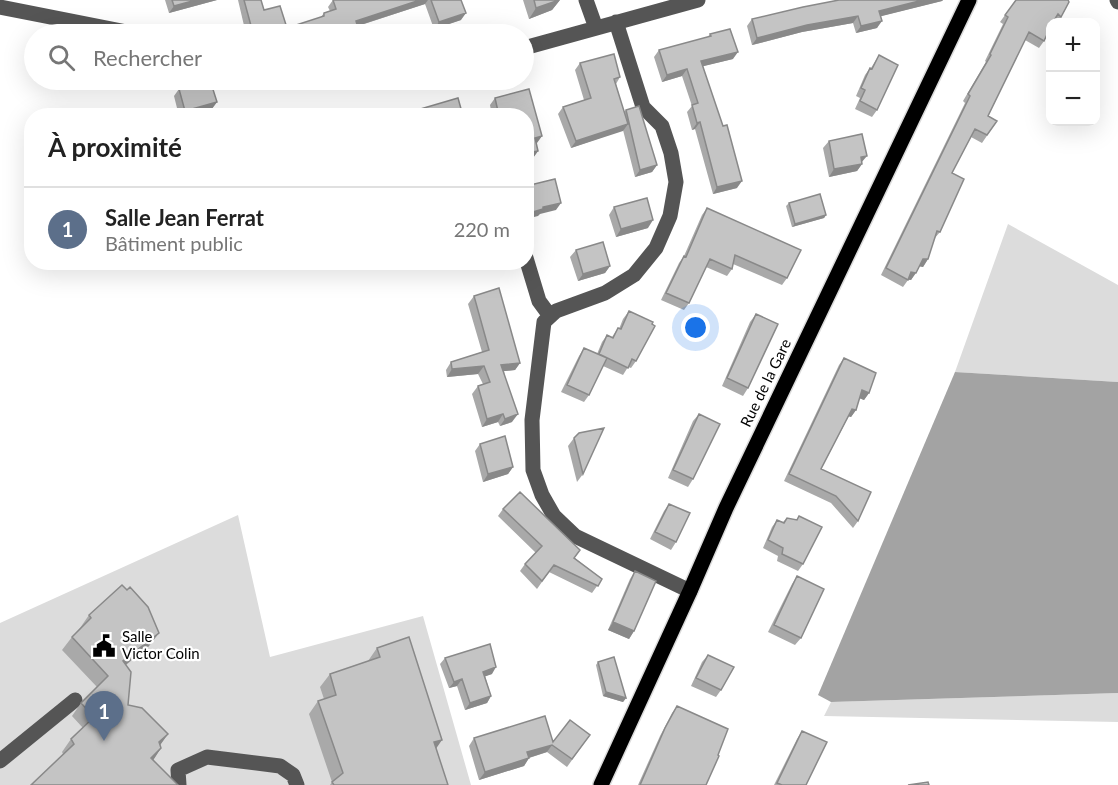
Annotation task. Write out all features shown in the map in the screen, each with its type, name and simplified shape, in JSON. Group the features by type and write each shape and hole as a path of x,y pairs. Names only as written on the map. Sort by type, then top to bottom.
{"main road":[{"name":"Rue de la Gare","path":"601,785 726,508 969,0"}],"street":[{"path":"586,0 596,28"},
{"path":"534,45 616,22 645,7 698,0"},
{"path":"0,7 87,24"},
{"path":"616,22 643,107 662,126 671,153 676,182 670,216 656,248 634,275 605,293 555,311 544,322 532,420 533,470 542,495 554,516 575,536 690,591"},
{"path":"530,270 539,301 550,316"},
{"path":"0,761 75,700"},
{"path":"178,785 178,770 207,757 280,766 293,775 297,785"}],"shaded area":[{"path":"1008,224 1118,285 1118,382 955,372"},
{"path":"955,372 1118,382 1118,693 831,702 818,695"},
{"path":"238,515 270,657 423,616 471,785 0,785 0,623"},
{"path":"1118,693 1118,722 824,716 831,702"}],"building":[{"path":"172,0 196,0 174,6"},
{"path":"244,0 261,0 264,10 280,6 286,24 251,24"},
{"path":"333,0 420,0 356,21 357,24 299,24 324,16 324,13 336,9"},
{"path":"431,0 461,0 466,13 439,22"},
{"path":"534,0 559,0 536,8"},
{"path":"839,0 923,0 879,11 882,21 861,26 858,16 807,25 757,38 752,19"},
{"path":"1016,0 1068,0 1069,2 1061,17 1058,14 1056,18 1046,18 1044,41 1029,32 988,116 997,121 987,135 975,129 952,173 964,179 940,232 937,231 928,259 923,259 916,273 911,272 908,280 886,268 970,96 968,94 991,55 1008,17 1005,15"},
{"path":"730,29 738,52 701,61 723,126 727,125 742,181 717,187 700,122 697,123 692,105 698,103 687,69 667,75 659,50"},
{"path":"614,54 620,77 614,79 628,124 576,141 563,107 591,98 580,63"},
{"path":"879,55 898,65 877,110 860,101 865,90 861,88"},
{"path":"179,90 213,90 217,102 196,108 184,108"},
{"path":"529,90 542,136 535,138 538,151 534,152 534,108 497,108 495,98"},
{"path":"458,98 461,108 424,108"},
{"path":"639,106 657,165 640,170 626,110"},
{"path":"862,134 867,156 861,157 862,164 834,169 829,141"},
{"path":"555,179 561,203 534,212 534,184"},
{"path":"820,194 826,215 795,224 789,203"},
{"path":"647,198 653,220 621,229 614,207"},
{"path":"707,208 801,250 787,278 735,255 732,269 710,259 689,303 666,293 684,256 686,257"},
{"path":"603,242 610,266 583,274 576,250"},
{"path":"499,288 520,363 501,365 518,414 505,419 503,414 487,419 478,386 490,382 484,366 452,369 451,362 489,350 474,296"},
{"path":"629,311 653,322 655,326 636,361 632,359 628,368 599,354 607,335 613,338 618,328 621,329"},
{"path":"756,314 778,324 748,388 727,378"},
{"path":"584,348 607,358 589,395 567,385"},
{"path":"844,358 876,373 869,393 862,390 856,410 852,409 821,469 871,492 858,521 836,496 789,474"},
{"path":"699,414 720,424 693,479 673,470"},
{"path":"604,428 583,474 574,438 579,433"},
{"path":"505,436 513,467 488,474 480,444"},
{"path":"520,492 580,550 574,558 602,579 598,586 554,565 542,581 525,564 542,546 503,509"},
{"path":"669,504 690,513 676,542 655,532"},
{"path":"799,516 822,527 803,564 782,554 783,548 768,540 777,520 784,523 787,518 797,520"},
{"path":"635,571 656,581 634,631 613,622"},
{"path":"797,576 824,589 801,638 774,625"},
{"path":"122,585 127,590 130,587 148,607 159,633 123,661 131,672 128,705 142,708 168,734 159,742 161,748 151,758 178,785 31,785 74,744 71,739 94,717 81,703 108,676 72,637 91,618 89,615"},
{"path":"409,637 442,740 434,742 448,785 334,785 332,782 343,773 318,701 336,695 330,674 380,657 377,648"},
{"path":"490,644 496,667 483,672 491,696 470,703 462,679 454,682 445,658"},
{"path":"708,655 734,667 721,690 696,678"},
{"path":"614,657 626,698 606,692 598,662"},
{"path":"677,706 728,729 706,785 640,785 665,728"},
{"path":"545,716 553,742 570,720 590,735 572,759 552,745 527,752 529,758 485,772 474,738"},
{"path":"802,731 827,742 806,785 777,783"},
{"path":"928,782 929,785 908,785"}],"place":[{"name":"Salle Victor Colin","path":"104,646"},
{"name":"Salle Jean Ferrat","path":"104,741"}]}
